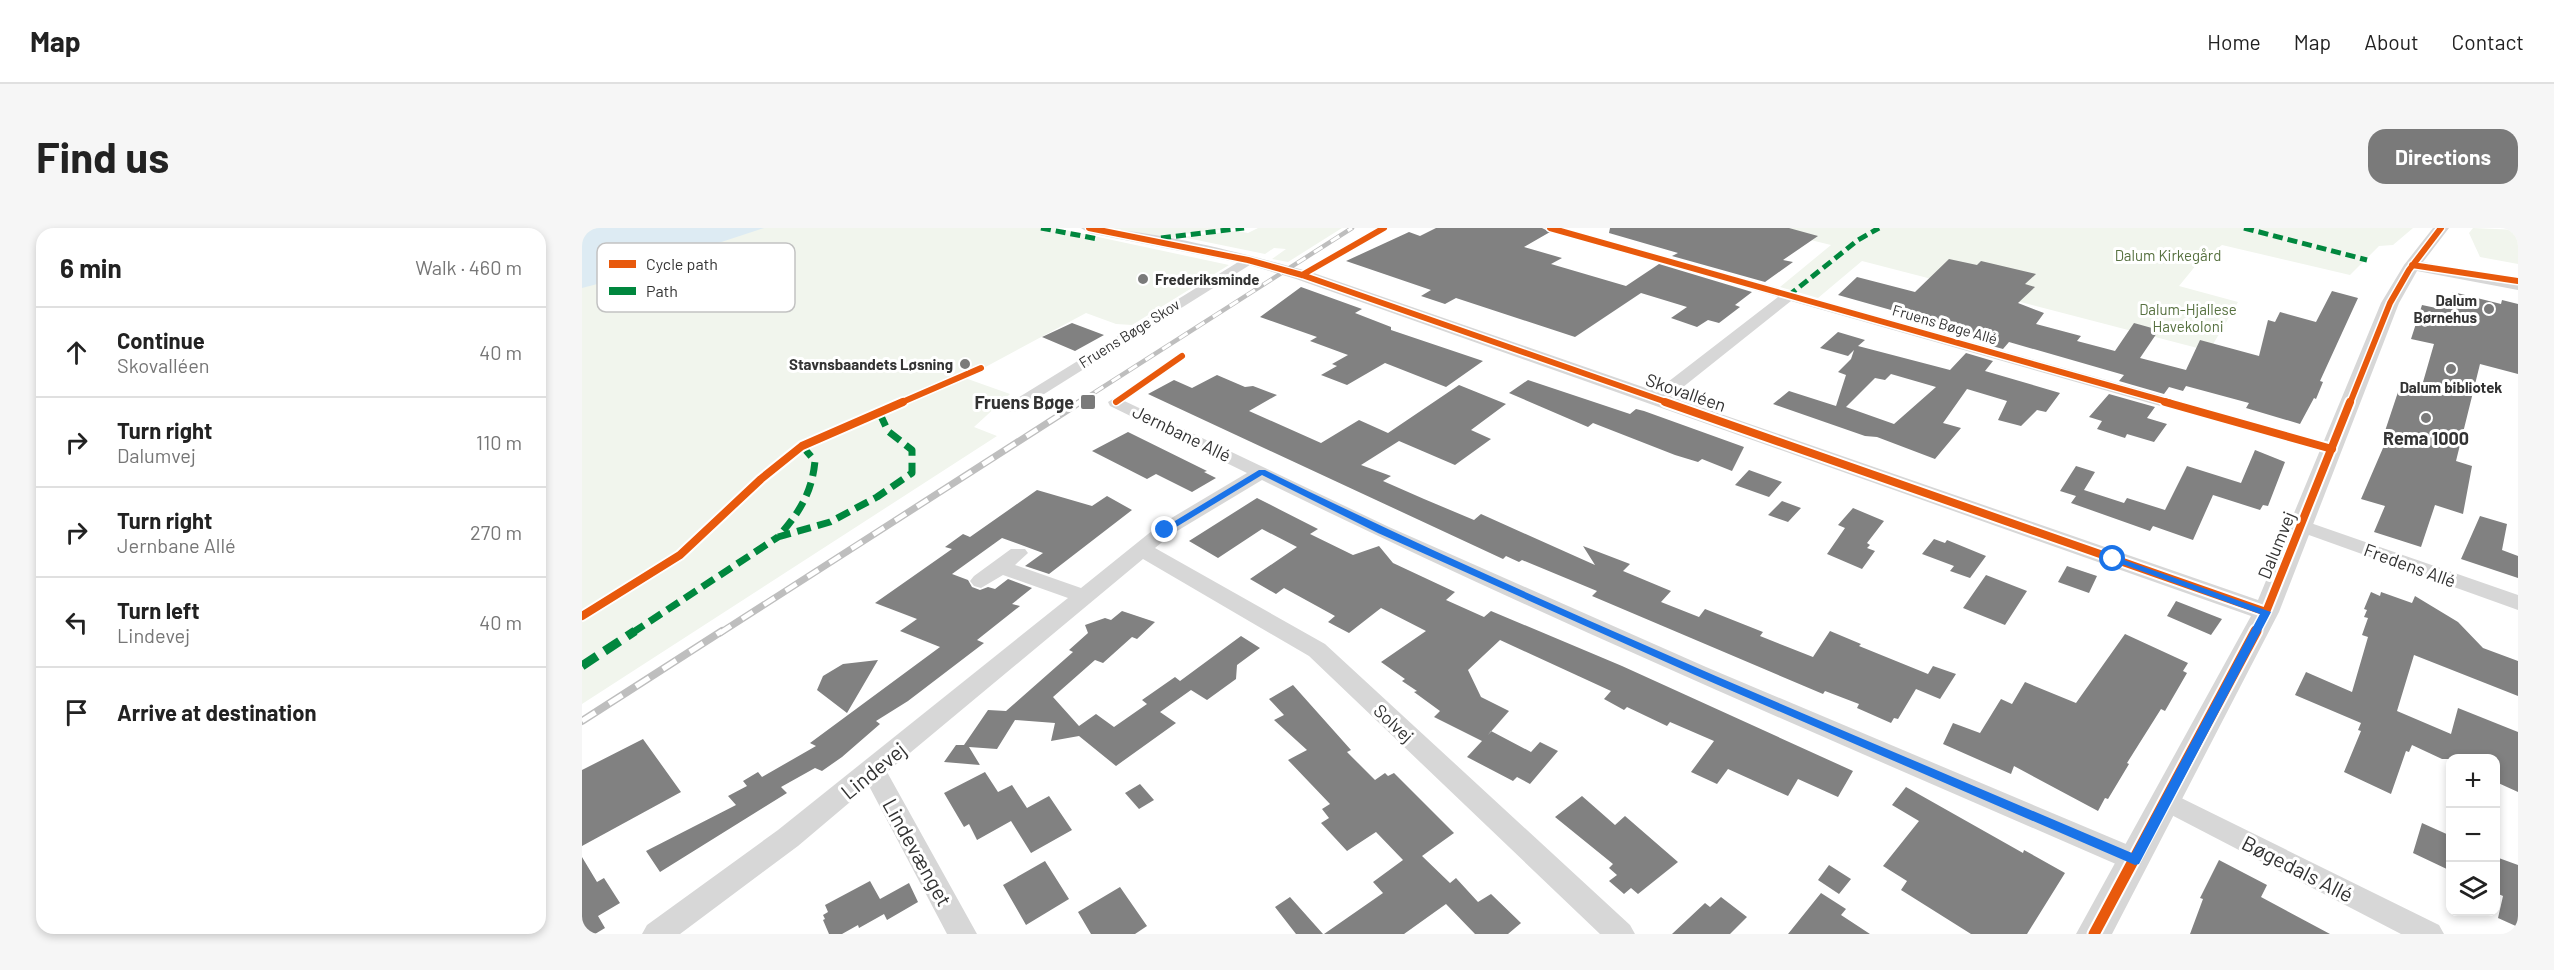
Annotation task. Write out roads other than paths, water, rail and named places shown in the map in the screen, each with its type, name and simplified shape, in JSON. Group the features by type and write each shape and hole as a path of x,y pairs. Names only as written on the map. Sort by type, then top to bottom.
{"street":[{"name":"Skovalléen","path":"1089,228 1248,261 1302,275 2266,612"},
{"name":"Fruens Bøge Allé","path":"1550,228 2331,449"},
{"name":"Dalumvej","path":"2094,934 2266,612 2390,303 2412,265 2441,228"},
{"name":"Fruens Bøge Skov","path":"1011,407 1248,261"},
{"path":"2412,265 2518,285"},
{"path":"1657,399 1788,296"},
{"name":"Jernbane Allé","path":"1116,402 1389,534 1688,668 2135,860"},
{"name":"Lindevej","path":"657,934 788,838 1165,530 1262,472"},
{"name":"Fredens Allé","path":"2302,526 2518,603"},
{"name":"Solvej","path":"1141,549 1317,650 1620,934"},
{"path":"981,581 1018,554"},
{"path":"1000,567 1083,596"},
{"name":"Lindevænget","path":"873,770 962,934"},
{"name":"Bøgedals Allé","path":"2167,801 2428,934"}],"railway":[{"path":"1078,403 1352,228"},
{"path":"720,633 1080,402"},
{"path":"582,721 722,631"}],"place":[{"name":"Frederiksminde","path":"1143,279"},
{"name":"Dalum Børnehus","path":"2489,309"},
{"name":"Stavnsbaandets Løsning","path":"965,364"},
{"name":"Dalum bibliotek","path":"2451,369"},
{"name":"Fruens Bøge","path":"1088,402"},
{"name":"Rema 1000","path":"2426,418"}],"park label":[{"name":"Dalum Kirkegård","path":"2168,255"},
{"name":"Dalum-Hjallese Havekoloni","path":"2188,318"}]}
